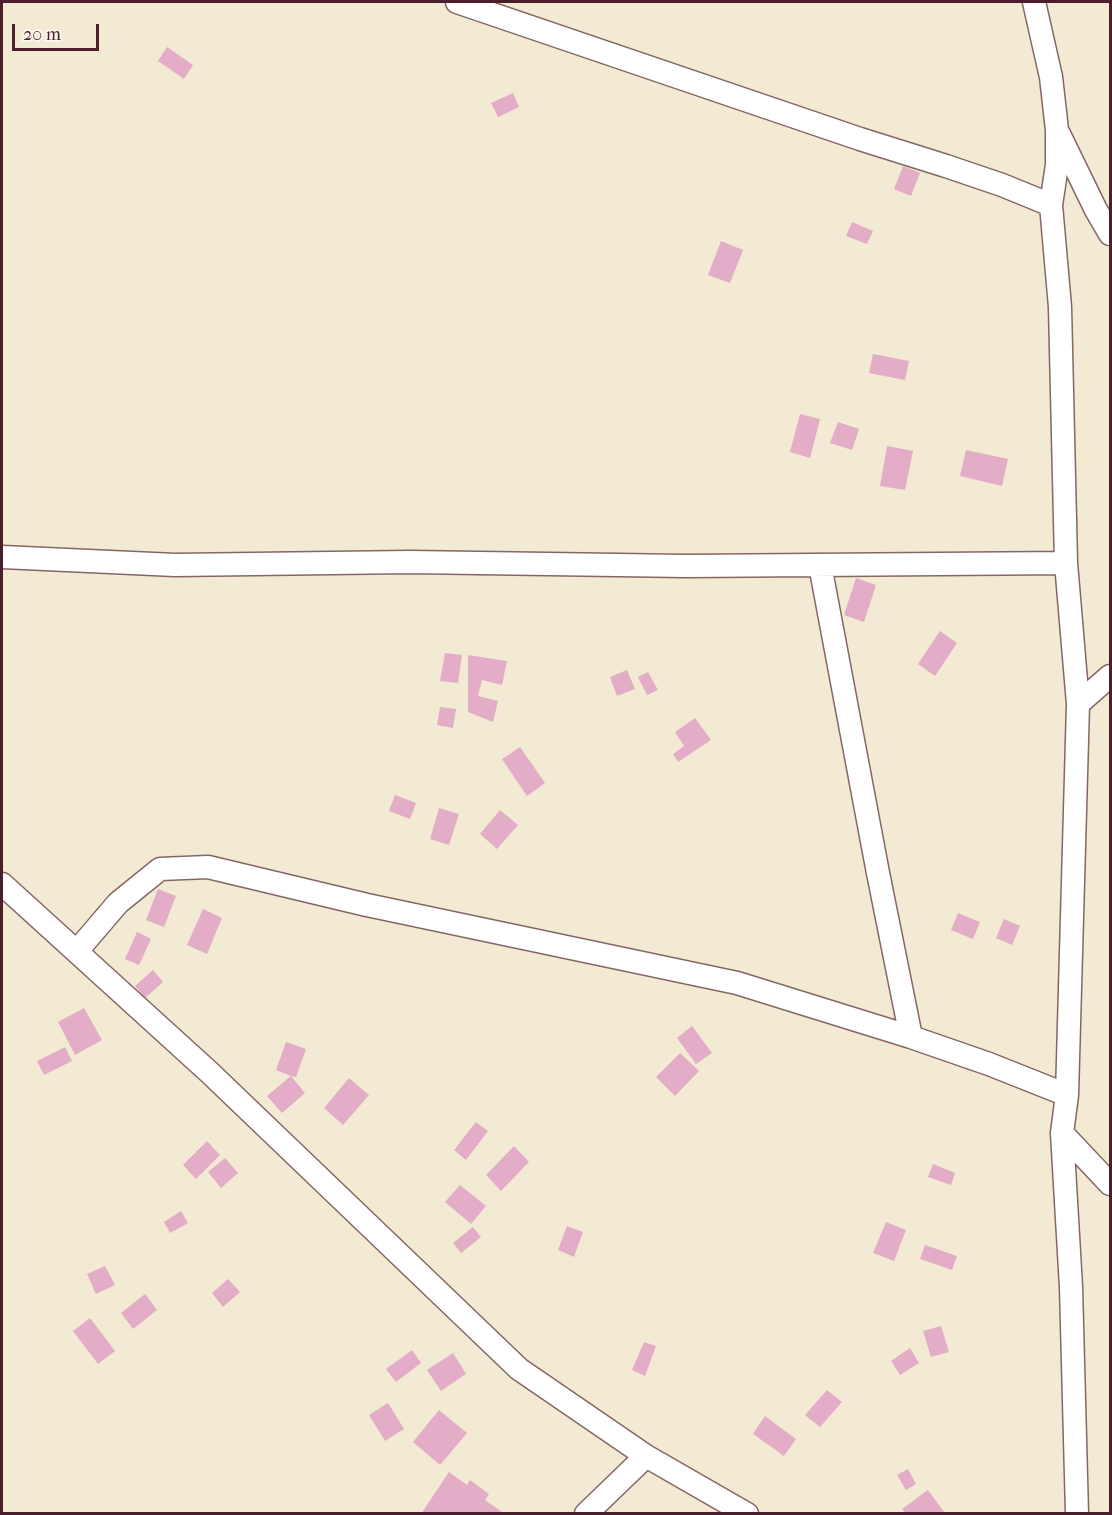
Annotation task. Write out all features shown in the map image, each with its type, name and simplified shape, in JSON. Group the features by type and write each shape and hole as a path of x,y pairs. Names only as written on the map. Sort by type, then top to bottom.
{"street":[{"path":"458,2 957,170 1051,205"},
{"path":"1034,2 1051,77 1058,130 1057,165 1051,205 1060,307 1066,563 1078,704 1067,1095 1062,1133 1071,1287 1077,1514"},
{"path":"1058,130 1110,234"},
{"path":"2,557 175,565 410,562 686,566 1066,563"},
{"path":"820,565 910,1037"},
{"path":"1078,704 1110,676"},
{"path":"77,951 118,903 160,869 208,867 367,906 737,983 910,1037 989,1064 1067,1095"},
{"path":"2,884 209,1072 519,1369 646,1456 747,1514"},
{"path":"1062,1133 1110,1184"},
{"path":"586,1514 646,1456"}],"building":[{"path":"167,47 193,65 184,79 158,61"},
{"path":"513,93 519,107 498,117 491,103"},
{"path":"903,166 920,173 911,196 894,189"},
{"path":"852,222 873,231 867,244 846,236"},
{"path":"721,241 743,250 730,283 708,275"},
{"path":"873,354 909,361 905,380 869,373"},
{"path":"800,414 820,419 810,458 790,452"},
{"path":"838,422 859,429 852,450 830,443"},
{"path":"887,446 913,451 905,490 880,486"},
{"path":"966,450 1008,459 1002,486 960,476"},
{"path":"856,578 876,585 864,622 844,615"},
{"path":"940,631 957,643 935,676 918,664"},
{"path":"445,653 462,655 458,683 440,681"},
{"path":"468,655 507,661 502,685 482,680 478,696 498,701 493,722 468,712"},
{"path":"627,670 635,689 617,696 610,677"},
{"path":"648,672 658,690 647,695 638,677"},
{"path":"440,707 456,709 453,728 437,725"},
{"path":"695,718 711,740 678,762 673,754 684,746 675,732"},
{"path":"520,747 545,783 527,796 502,759"},
{"path":"395,795 416,803 410,819 389,811"},
{"path":"439,808 459,814 449,845 430,839"},
{"path":"500,810 518,825 497,849 480,834"},
{"path":"158,889 176,896 164,927 146,920"},
{"path":"203,909 222,918 207,954 187,945"},
{"path":"958,913 980,922 973,939 951,930"},
{"path":"1004,919 1020,926 1012,945 996,938"},
{"path":"137,932 151,939 139,965 125,959"},
{"path":"153,970 163,982 145,998 135,986"},
{"path":"84,1008 102,1040 75,1055 58,1022"},
{"path":"692,1026 712,1053 696,1064 677,1038"},
{"path":"286,1042 306,1049 296,1077 276,1070"},
{"path":"65,1047 72,1061 44,1075 37,1061"},
{"path":"680,1053 699,1071 675,1096 656,1077"},
{"path":"291,1076 305,1093 282,1113 267,1096"},
{"path":"349,1078 369,1095 343,1125 324,1108"},
{"path":"476,1122 488,1131 466,1160 454,1150"},
{"path":"207,1141 220,1155 196,1179 183,1165"},
{"path":"514,1146 529,1162 501,1191 486,1175"},
{"path":"225,1158 238,1173 221,1188 208,1172"},
{"path":"933,1164 955,1173 951,1185 928,1177"},
{"path":"460,1185 486,1206 471,1224 445,1202"},
{"path":"181,1211 188,1223 170,1233 164,1222"},
{"path":"886,1222 906,1230 894,1261 873,1253"},
{"path":"567,1226 583,1232 574,1257 558,1250"},
{"path":"473,1227 481,1237 461,1253 453,1243"},
{"path":"925,1245 957,1256 952,1270 920,1259"},
{"path":"105,1266 115,1285 96,1294 87,1274"},
{"path":"228,1279 240,1292 223,1307 212,1293"},
{"path":"145,1294 157,1310 133,1329 121,1313"},
{"path":"90,1318 115,1351 98,1364 73,1331"},
{"path":"941,1326 949,1352 931,1357 923,1331"},
{"path":"644,1342 656,1346 645,1376 632,1370"},
{"path":"910,1348 919,1363 900,1375 891,1361"},
{"path":"412,1350 421,1363 396,1382 386,1369"},
{"path":"453,1353 466,1374 441,1391 427,1370"},
{"path":"827,1390 842,1402 820,1427 805,1415"},
{"path":"388,1403 404,1429 385,1441 369,1415"},
{"path":"439,1410 467,1433 440,1465 413,1442"},
{"path":"765,1416 796,1439 784,1456 753,1434"},
{"path":"908,1469 916,1484 906,1490 897,1475"},
{"path":"449,1472 467,1485 470,1480 489,1494 485,1500 505,1514 421,1514"},
{"path":"928,1490 944,1512 942,1514 906,1514 902,1509"}]}
